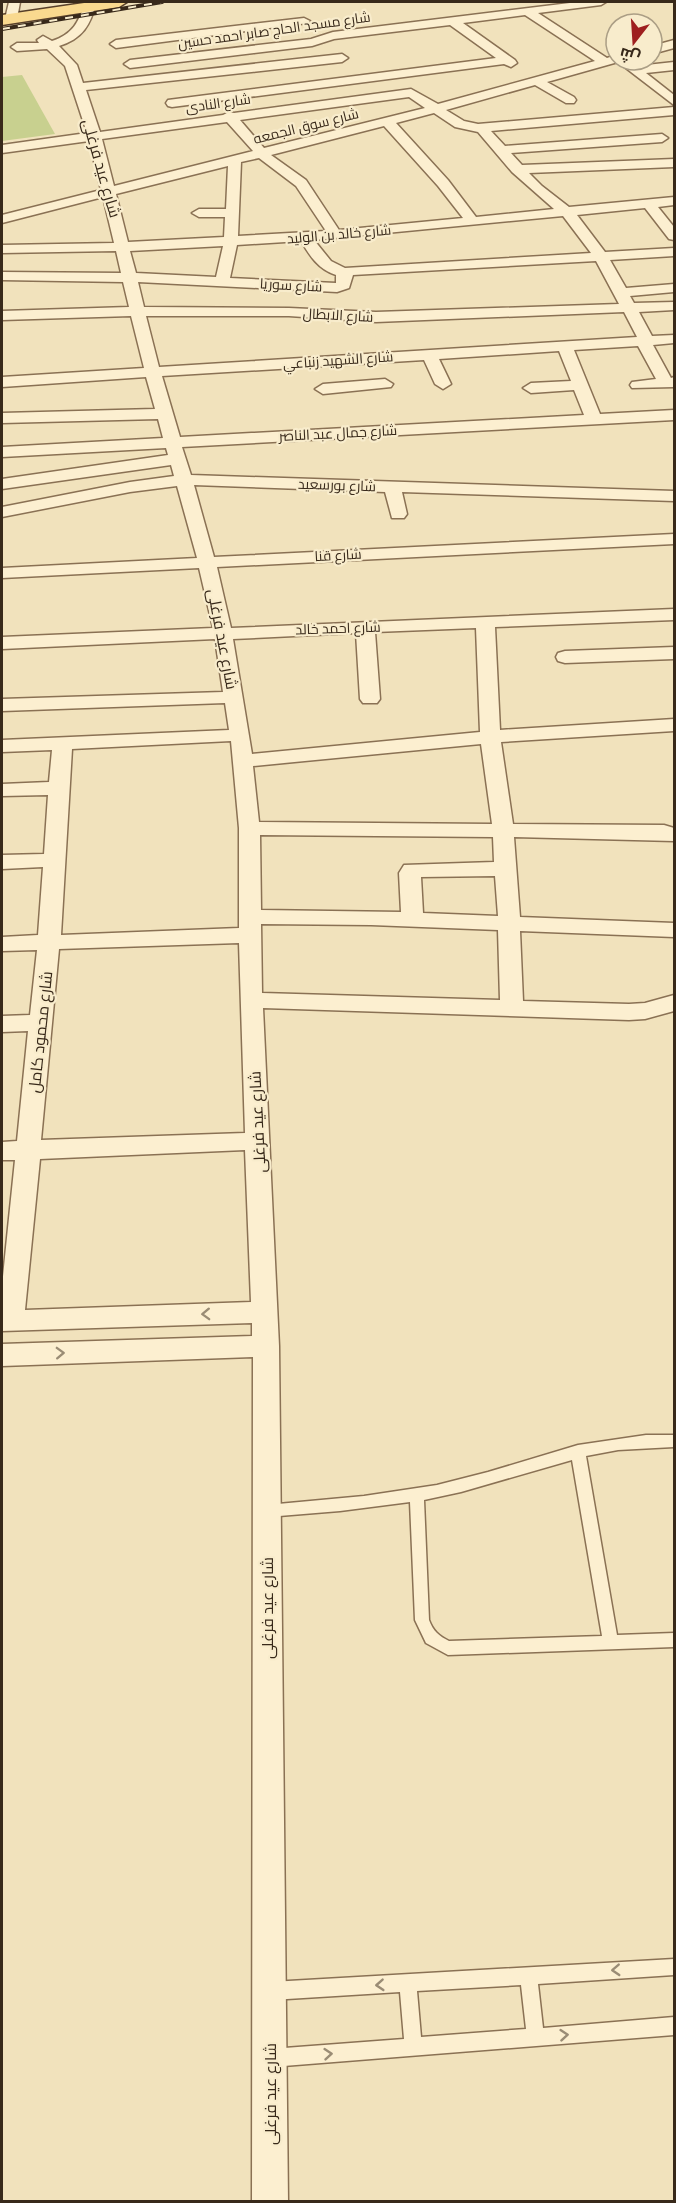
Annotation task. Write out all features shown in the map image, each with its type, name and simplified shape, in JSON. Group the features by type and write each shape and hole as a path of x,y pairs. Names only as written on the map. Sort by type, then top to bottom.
{"main road":[{"path":"6,20 90,4 119,2"}],"street":[{"path":"6,20 14,2"},
{"name":"شارع مسجد الحاج صابر احمد حسين","path":"130,64 276,47 601,2"},
{"path":"2,49 46,42 78,33 84,26 90,4"},
{"path":"46,42 65,30 70,22 72,9"},
{"path":"526,11 604,57"},
{"path":"141,80 114,40 164,38 258,27 300,17 378,96"},
{"path":"198,18 277,110 320,138"},
{"path":"452,21 505,60 570,100"},
{"path":"258,27 276,47"},
{"path":"78,33 74,76 141,80 342,58"},
{"path":"164,38 180,58"},
{"name":"شارع عيد فرغلى","path":"46,42 74,76 110,192 153,373 207,562 224,633 240,735 249,828 251,1000 266,1346 270,2202"},
{"path":"172,102 505,60"},
{"path":"293,63 312,85"},
{"name":"شارع سوق الجمعه","path":"7,218 435,109 498,101 538,80 604,63"},
{"path":"638,72 675,101"},
{"path":"191,74 209,98"},
{"name":"شارع النادى","path":"2,148 411,93 460,124 478,128"},
{"path":"498,101 524,123"},
{"path":"478,128 675,111"},
{"path":"501,150 665,141 640,114"},
{"path":"229,116 261,153 301,183 335,235"},
{"path":"387,121 443,183 472,222"},
{"path":"478,128 484,131 542,194 566,211 601,256 645,341 670,382 638,385"},
{"path":"222,282 231,242 236,159"},
{"path":"517,169 675,163"},
{"name":"شارع خالد بن الوليد","path":"2,249 123,247 335,235 675,201"},
{"path":"2,204 7,218"},
{"path":"649,204 675,236"},
{"path":"199,213 233,213"},
{"path":"305,237 324,265 332,270 345,272"},
{"name":"شارع سوريا","path":"2,276 130,277 340,287 344,285 343,274 345,272 675,252"},
{"path":"620,292 675,288"},
{"name":"شارع الابطال","path":"2,316 138,311 295,312 376,317 675,306"},
{"name":"شارع الشهيد زنباعي","path":"2,382 675,339"},
{"path":"564,345 594,419"},
{"path":"429,354 443,384"},
{"path":"324,389 386,388 376,357"},
{"path":"531,388 580,385"},
{"path":"2,418 165,414"},
{"name":"شارع جمال عبد الناصر","path":"2,452 178,460 594,419 646,422 675,415"},
{"path":"2,484 178,460"},
{"name":"شارع بورسعيد","path":"2,512 130,487 178,460 393,487 675,496"},
{"path":"393,487 398,514"},
{"name":"شارع قنا","path":"2,573 675,538"},
{"name":"شارع احمد خالد","path":"2,643 675,614"},
{"path":"485,622 490,737 502,830 509,923 512,1009"},
{"path":"365,627 370,699"},
{"path":"565,657 675,653"},
{"path":"2,705 234,697"},
{"path":"242,761 490,737 675,725"},
{"path":"2,746 240,735"},
{"name":"شارع محمود كامل","path":"6,1321 28,1150 49,942 62,744"},
{"path":"2,790 59,788"},
{"path":"249,828 675,834"},
{"path":"2,862 54,861"},
{"path":"412,920 410,873 412,870 505,869"},
{"path":"2,944 250,926 412,920 675,930"},
{"path":"251,1000 629,1012 645,1011 675,1003"},
{"path":"2,1024 41,1023"},
{"path":"2,1151 258,1142"},
{"path":"6,1321 265,1312"},
{"path":"2,1355 266,1346"}],"lane":[{"path":"266,1511 365,1503 417,1495 499,1476 578,1451 614,1443 675,1441"},
{"path":"578,1451 611,1642"},
{"path":"417,1495 422,1620 425,1633 435,1643 448,1648 675,1640"},
{"path":"270,1991 675,1967"},
{"path":"528,1976 536,2037"},
{"path":"408,1983 413,2047"},
{"path":"269,2059 675,2026"}],"green space":[{"path":"22,75 55,134 2,141 2,77"}],"railway":[{"path":"2,29 162,2"}]}
